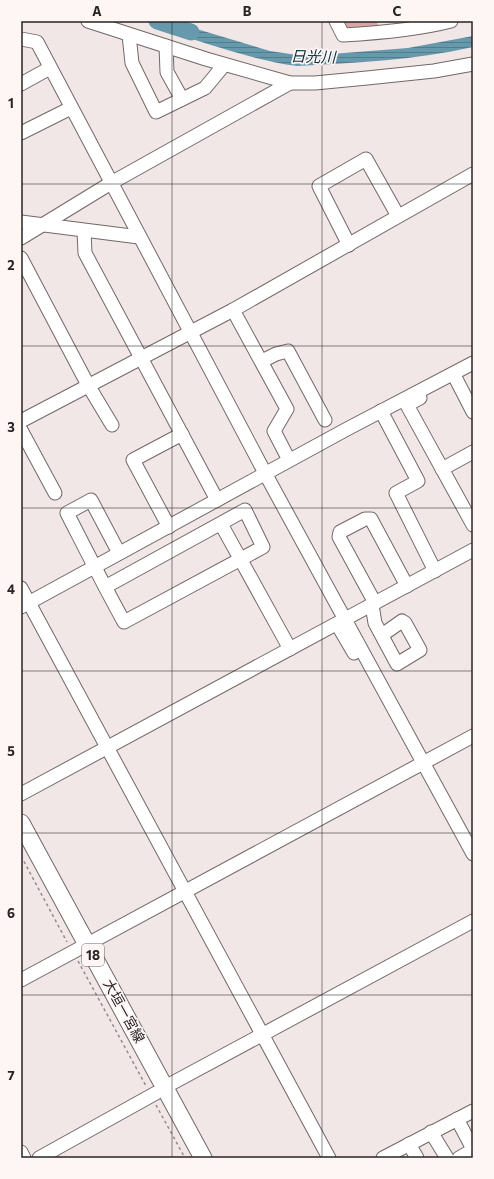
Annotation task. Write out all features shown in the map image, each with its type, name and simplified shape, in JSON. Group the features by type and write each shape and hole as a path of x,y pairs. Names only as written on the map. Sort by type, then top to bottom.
{"main road":[{"name":"大垣一宮線","path":"21,823 79,948"},
{"name":"大垣一宮線","path":"21,843 157,1092 191,1158"},
{"name":"大垣一宮線","path":"157,1092 203,1158"}],"street":[{"path":"88,21 224,65 290,83 315,83 367,78 434,71 473,64"},
{"path":"336,21 343,35 373,34 431,26 451,21"},
{"path":"129,34 132,63 156,112 205,88 224,65"},
{"path":"21,39 36,42 265,473 341,621 368,679"},
{"path":"166,46 167,72 182,99"},
{"path":"21,84 50,68"},
{"path":"21,238 111,183 290,83"},
{"path":"21,133 71,108"},
{"path":"349,244 319,186 366,158 398,216"},
{"path":"21,421 140,357 233,310 473,174"},
{"path":"21,222 139,237"},
{"path":"84,230 85,253 217,500"},
{"path":"21,258 88,385 112,425"},
{"path":"233,310 288,409 274,431 289,460"},
{"path":"262,362 276,354 288,351 325,420"},
{"path":"25,605 119,552 289,460 473,363"},
{"path":"473,370 407,405 473,525"},
{"path":"456,380 473,412"},
{"path":"380,411 418,481 396,493 435,571"},
{"path":"21,430 55,493"},
{"path":"168,526 133,460 182,434"},
{"path":"442,469 473,452"},
{"path":"105,587 245,510 264,548 124,622 105,587 94,566 67,513 91,500 119,552"},
{"path":"382,635 375,623 374,604 339,537 340,532 365,519 371,519 407,586"},
{"path":"221,524 240,561 290,649"},
{"path":"21,794 473,550"},
{"path":"21,588 25,605 108,748 329,1158"},
{"path":"341,621 424,763 473,854"},
{"path":"21,980 473,736"},
{"path":"39,1158 157,1092 264,1036 319,1003 473,921"},
{"path":"384,1158 473,1111"},
{"path":"457,1119 473,1150 459,1158"},
{"path":"431,1132 447,1158"},
{"path":"409,1144 417,1158"},
{"path":"21,1152 24,1158"}],"path":[{"path":"21,856 79,948 157,1092 185,1158"}],"water":[{"path":"170,21 270,51 297,55 319,55 408,48 473,36 473,47 408,58 297,66 248,56 167,31"}],"building":[{"path":"342,21 376,21 379,26 345,28"}],"waterway":[{"name":"日光川","path":"157,21 191,32"}]}
